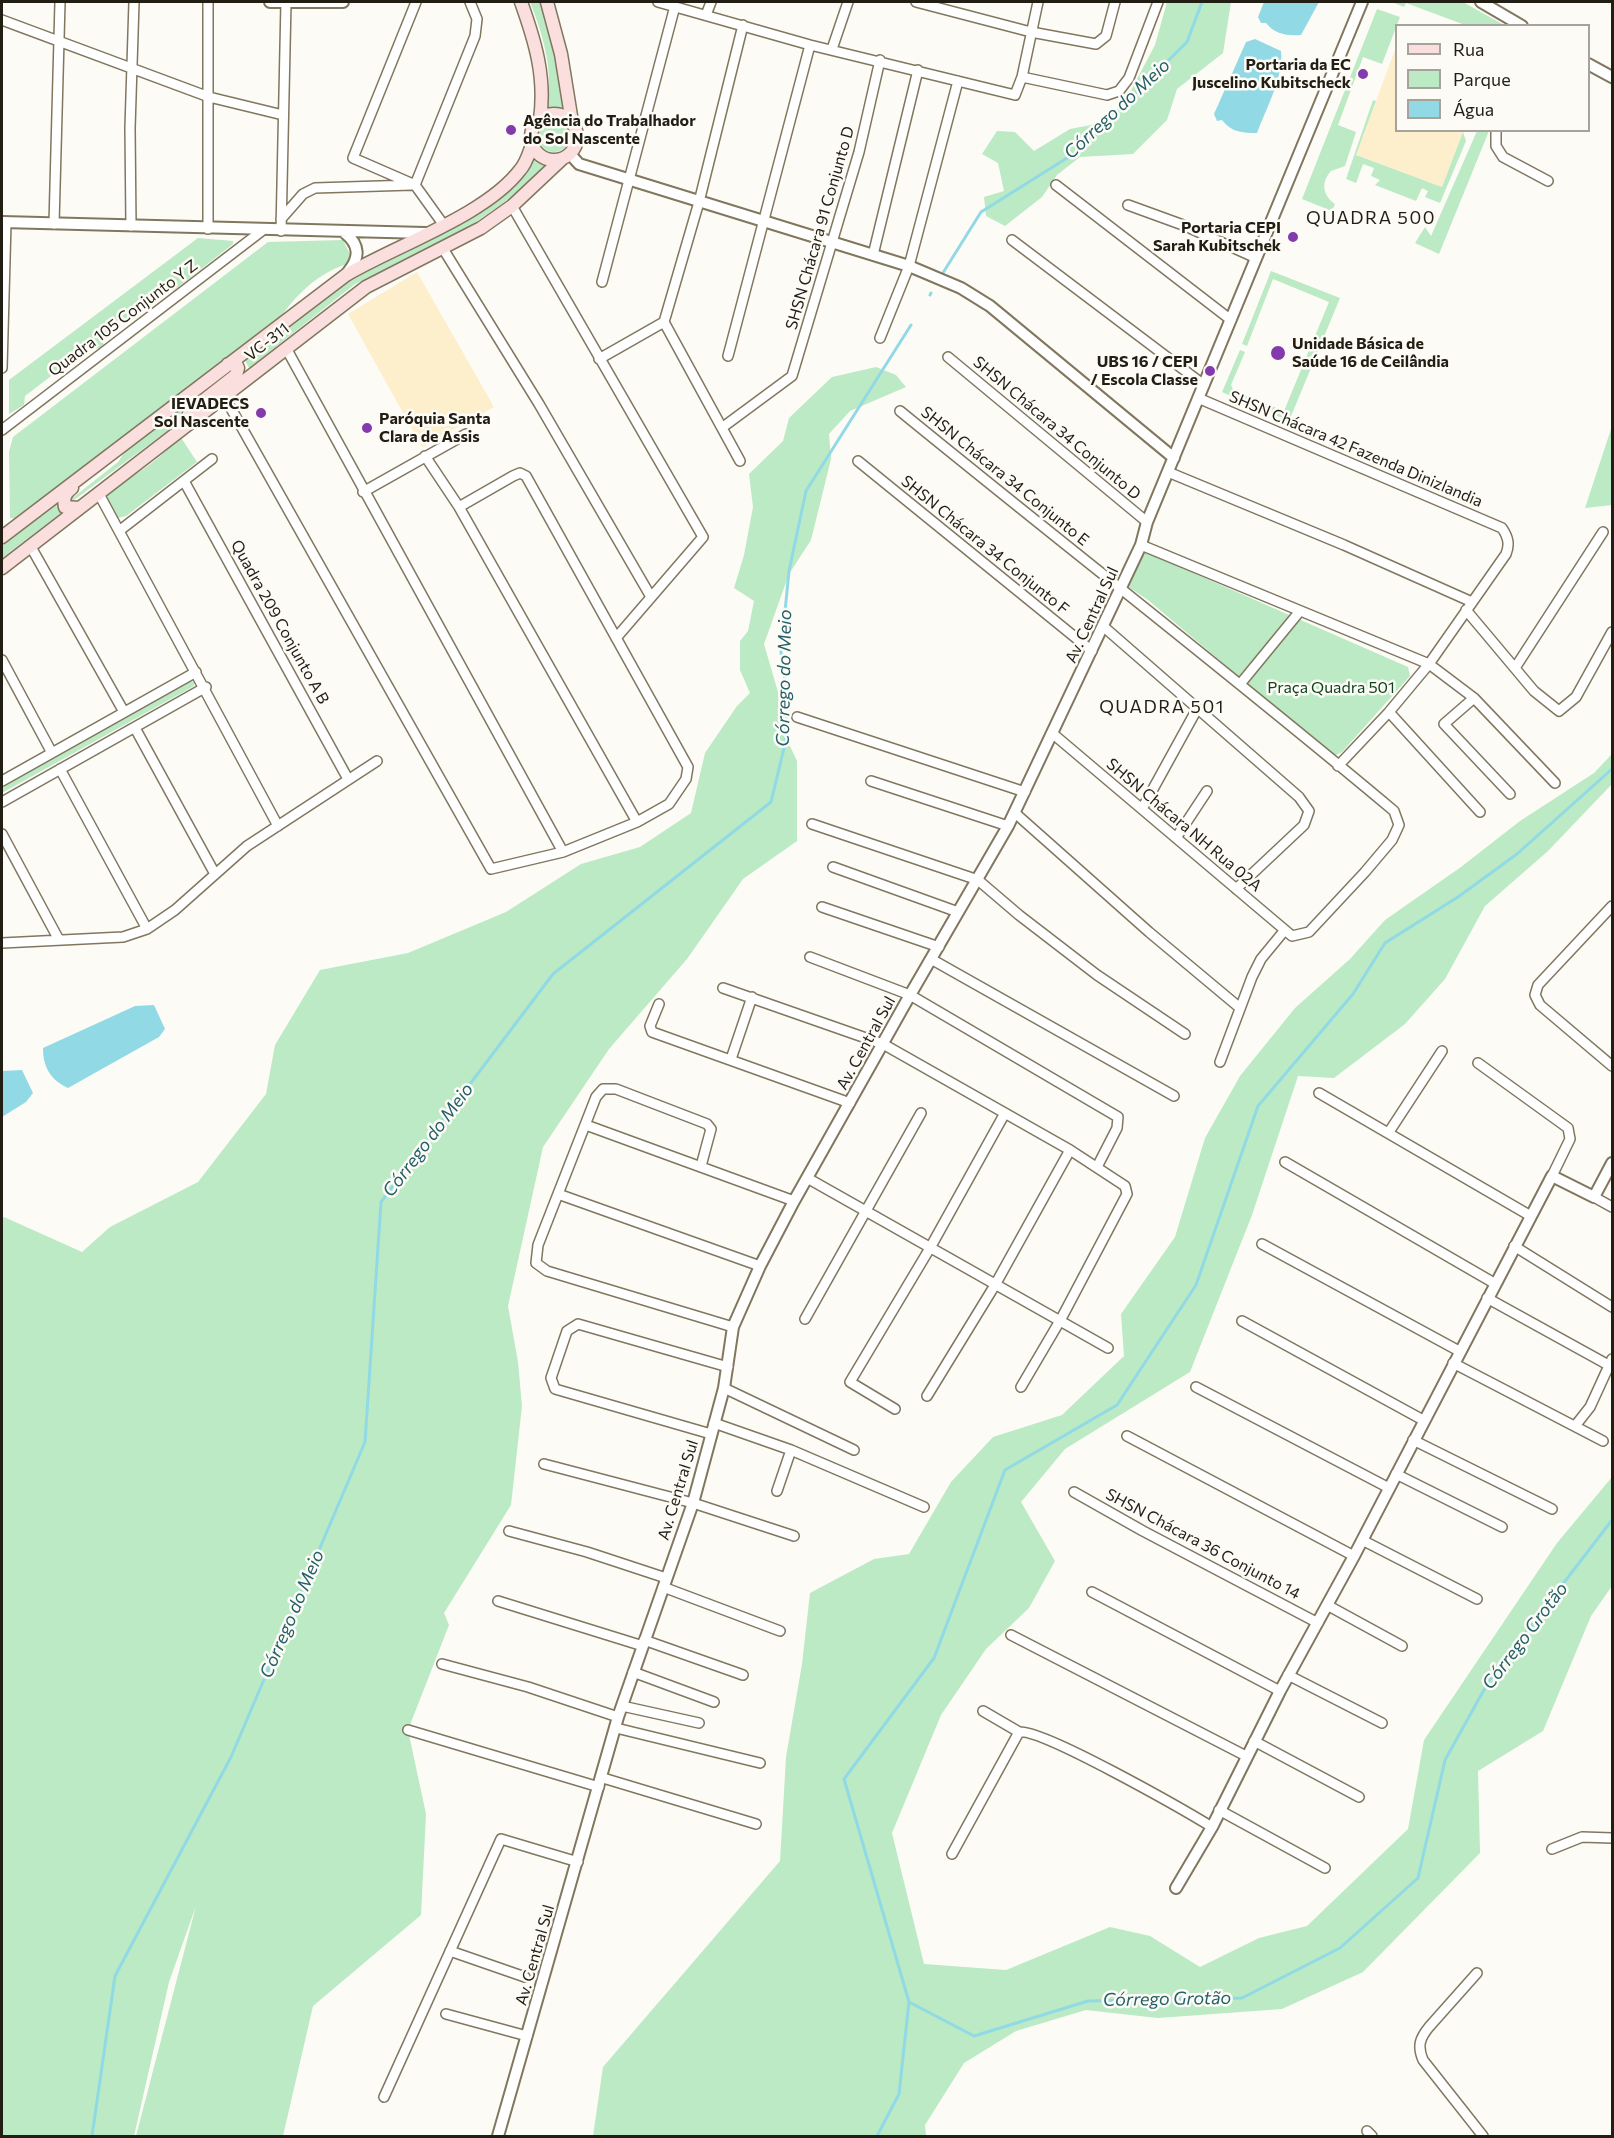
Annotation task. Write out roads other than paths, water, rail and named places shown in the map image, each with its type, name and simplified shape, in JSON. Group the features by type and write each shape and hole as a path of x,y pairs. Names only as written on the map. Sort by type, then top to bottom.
{"main road":[{"path":"521,2 540,60 544,93 540,118 532,131 532,145 536,152 548,159 566,156 578,136 572,122 561,54 547,2"},
{"path":"540,118 560,114 572,122"},
{"name":"VC-311","path":"2,537 346,275 478,207 503,188 522,169 532,145"},
{"name":"VC-311","path":"2,568 366,287 481,228 512,206 566,156"},
{"path":"184,428 190,411 236,375 238,368 236,364 228,364"},
{"path":"79,508 65,507 64,500 67,492 105,463 113,452"}],"street":[{"path":"54,224 60,2"},
{"path":"131,226 134,2"},
{"path":"208,2 208,229"},
{"path":"270,2 340,2"},
{"path":"280,231 286,2"},
{"path":"416,2 353,158 415,185 443,224"},
{"path":"415,185 475,36 477,19 470,2"},
{"path":"658,2 810,45 880,60 1015,95 1022,77 1038,2"},
{"path":"706,15 711,2"},
{"path":"832,49 848,2"},
{"path":"916,2 1031,32 1096,44 1106,36 1115,2"},
{"path":"1022,77 1107,95 1119,91 1129,78 1158,2"},
{"name":"Av. Central Sul","path":"498,2136 622,1706 693,1503 724,1388 734,1327 760,1266 794,1202 1015,813 1104,627 1120,587 1141,545 1147,522 1362,2"},
{"path":"1481,2 1519,24"},
{"path":"602,282 675,6"},
{"path":"2,20 209,97 283,115"},
{"path":"599,359 664,322 699,202 743,25"},
{"path":"728,356 810,45"},
{"name":"SHSN Chácara 91 Conjunto D","path":"723,427 769,392 788,382 792,376 859,152 880,60"},
{"path":"1590,64 1610,72"},
{"path":"873,255 918,70"},
{"path":"880,338 909,266 958,81"},
{"path":"1496,132 1496,146 1503,157 1548,181"},
{"path":"566,156 579,164 630,181 909,266 959,287 972,294 1174,458"},
{"path":"281,219 303,194 315,188 415,185"},
{"path":"1056,185 1231,320"},
{"path":"1128,205 1184,225 1256,258"},
{"path":"512,206 703,537 616,638"},
{"path":"2,368 4,223 345,233 426,233"},
{"name":"Quadra 105 Conjunto Y Z","path":"2,430 263,231"},
{"path":"345,233 355,241 357,251 356,262 346,275"},
{"path":"1012,240 1204,385"},
{"path":"442,247 539,404 651,597"},
{"path":"664,322 740,460"},
{"path":"286,348 363,492 563,852"},
{"name":"SHSN Chácara 34 Conjunto D","path":"948,357 1147,522"},
{"path":"224,396 491,869 563,852 636,822 669,804 686,779 688,767 526,476 520,473 513,476 459,507"},
{"name":"SHSN Chácara 42 Fazenda Dinizlandia","path":"1198,398 1502,528 1508,540 1506,554 1469,606"},
{"name":"SHSN Chácara 34 Conjunto E","path":"900,411 1241,683 1394,811 1399,825 1392,840 1309,932 1298,937"},
{"path":"363,492 466,434"},
{"path":"425,456 459,507 636,822"},
{"path":"119,531 212,459"},
{"name":"SHSN Chácara 34 Conjunto F","path":"858,461 1092,651"},
{"path":"1168,472 1344,544 1469,606 1534,691 1558,711 1576,697 1612,632"},
{"name":"Quadra 209 Conjunto A B","path":"184,482 348,779"},
{"path":"99,494 206,687 278,826"},
{"path":"1515,668 1603,532"},
{"path":"1141,545 1429,664 1474,698 1555,783"},
{"path":"30,547 124,712"},
{"path":"1338,766 1389,712 1429,664 1469,606"},
{"path":"1241,683 1300,611"},
{"path":"1104,627 1299,797 1309,811 1304,825 1236,889"},
{"path":"2,660 52,753"},
{"path":"2,781 196,672"},
{"path":"2,802 206,687"},
{"path":"1474,698 1444,724 1510,794"},
{"path":"1142,809 1197,709"},
{"path":"1389,712 1480,812"},
{"path":"797,717 1025,792"},
{"path":"135,728 215,874"},
{"name":"SHSN Chácara NH Rua 02A","path":"1052,733 1284,931 1298,937"},
{"path":"2,943 123,937 147,929 175,910 247,846 378,761"},
{"path":"60,769 147,929"},
{"path":"871,781 1008,826"},
{"path":"1176,838 1207,791"},
{"path":"1015,813 1149,932 1240,1008"},
{"path":"812,824 978,880 1097,975 1185,1034"},
{"path":"2,834 59,940"},
{"path":"833,867 958,912"},
{"path":"1612,906 1538,985 1535,995 1540,1005 1612,1066"},
{"path":"822,907 939,947"},
{"path":"1220,1062 1261,959 1284,931"},
{"path":"810,957 910,995 1118,1117 1117,1128 1097,1167"},
{"path":"931,959 1174,1096"},
{"path":"723,988 883,1044 1070,1149 1123,1184 1126,1194 1021,1387"},
{"path":"731,1059 752,997"},
{"path":"659,1004 650,1026 652,1032 850,1103"},
{"path":"1389,1132 1442,1051"},
{"path":"1176,1888 1212,1827 1280,1690 1354,1556 1570,1139 1568,1128 1478,1063"},
{"path":"701,1166 710,1126 700,1120 608,1088 599,1093 535,1258 540,1268 734,1327"},
{"path":"1319,1093 1529,1215"},
{"path":"805,1319 921,1113"},
{"path":"895,1409 850,1382 930,1248 1005,1113"},
{"path":"586,1125 794,1202"},
{"path":"927,1396 995,1285 1070,1149"},
{"path":"1285,1162 1494,1282"},
{"path":"1594,1197 1612,1162"},
{"path":"1552,1176 1612,1207"},
{"path":"809,1179 1108,1348"},
{"path":"558,1194 760,1266"},
{"path":"1262,1244 1459,1351"},
{"path":"1514,1246 1612,1307"},
{"path":"1487,1298 1611,1363 1593,1401 1575,1426"},
{"path":"1242,1320 1424,1420"},
{"path":"728,1366 578,1324 567,1331 551,1378 555,1389 791,1450 924,1507"},
{"path":"1453,1363 1603,1441"},
{"path":"1196,1387 1389,1488"},
{"path":"724,1388 839,1440 854,1450"},
{"path":"1127,1436 1354,1556"},
{"path":"1413,1440 1552,1509"},
{"path":"777,1491 791,1450"},
{"path":"544,1464 693,1503 794,1536"},
{"path":"1396,1474 1502,1527"},
{"name":"SHSN Chácara 36 Conjunto 14","path":"1074,1492 1318,1623"},
{"path":"508,1531 587,1552 780,1630"},
{"path":"1362,1540 1477,1599"},
{"path":"1092,1593 1280,1690"},
{"path":"498,1601 644,1643 743,1675"},
{"path":"1327,1605 1402,1646"},
{"path":"1011,1635 1246,1756"},
{"path":"442,1664 528,1687 617,1723 760,1763"},
{"path":"633,1672 714,1702"},
{"path":"1288,1675 1382,1723"},
{"path":"622,1706 699,1723"},
{"path":"983,1711 1019,1732 1030,1732 1060,1745 1212,1827"},
{"path":"408,1730 756,1824"},
{"path":"952,1854 1019,1732"},
{"path":"1254,1741 1359,1797"},
{"path":"1219,1810 1325,1868"},
{"path":"1552,1849 1582,1837 1612,1838"},
{"path":"384,2097 501,1839 578,1862"},
{"path":"450,1951 525,1977"},
{"path":"1478,1973 1429,2027 1422,2036 1419,2047 1423,2060 1483,2136"},
{"path":"446,2014 527,2036"}],"water":[{"path":"1264,2 1319,2 1301,35 1286,35 1273,30 1266,23 1261,23 1258,17"},
{"path":"1255,39 1281,51 1281,61 1274,92 1257,133 1246,133 1233,129 1222,120 1217,121 1214,114 1246,42"},
{"path":"154,1005 165,1029 159,1037 68,1088 49,1073 43,1048 135,1006"},
{"path":"22,1070 33,1093 26,1102 2,1117 2,1071"}],"waterway":[{"name":"Córrego do Meio","path":"941,276 981,212 1075,153 1187,42 1202,2"},
{"name":"Córrego do Meio","path":"92,2136 115,1976 231,1757 365,1442 381,1202 553,974 771,802 785,744 787,696 781,652 789,571 806,491 911,325"},
{"path":"877,2136 899,2094 909,2002 844,1779 934,1658 1005,1470 1117,1405 1196,1285 1258,1106 1353,994 1385,943 1458,897 1517,854 1612,769"},
{"name":"Córrego Grotão","path":"909,2002 974,2036 1088,2001 1242,1998 1340,1948 1418,1878 1445,1760 1490,1679 1612,1520"}],"place":[{"name":"Portaria da EC Juscelino Kubitscheck","path":"1363,74"},
{"name":"Agência do Trabalhador do Sol Nascente","path":"511,130"},
{"name":"Portaria CEPI Sarah Kubitschek","path":"1293,237"},
{"name":"Unidade Básica de Saúde 16 de Ceilândia","path":"1278,353"},
{"name":"UBS 16 / CEPI / Escola Classe","path":"1210,371"},
{"name":"IEVADECS Sol Nascente","path":"261,413"},
{"name":"Paróquia Santa Clara de Assis","path":"367,428"}],"district":[{"name":"QUADRA 500","path":"1371,218"},
{"name":"QUADRA 501","path":"1162,707"}],"park label":[{"name":"Praça Quadra 501","path":"1331,688"}]}
